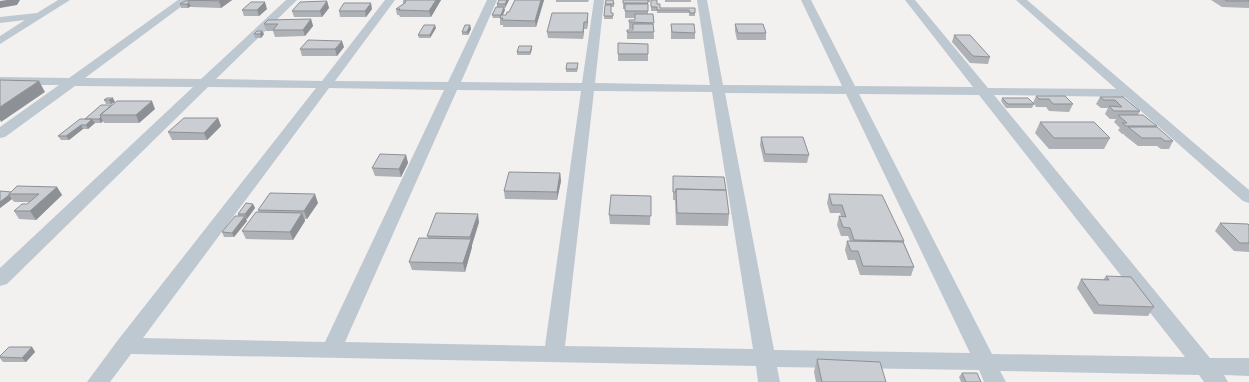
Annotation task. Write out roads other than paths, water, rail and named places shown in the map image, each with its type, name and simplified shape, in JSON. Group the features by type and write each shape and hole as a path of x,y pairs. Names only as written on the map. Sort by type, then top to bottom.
{"street":[{"path":"0,41 65,0"},
{"path":"0,134 185,0"},
{"path":"0,279 206,84 292,0"},
{"path":"98,382 390,0"},
{"path":"331,350 492,0"},
{"path":"554,354 599,0"},
{"path":"702,0 769,382"},
{"path":"806,0 849,90 995,382"},
{"path":"910,0 1211,374"},
{"path":"1021,0 1249,198"},
{"path":"0,20 41,15"},
{"path":"0,81 1129,93"},
{"path":"125,346 985,362 1211,374 1249,367"}]}
